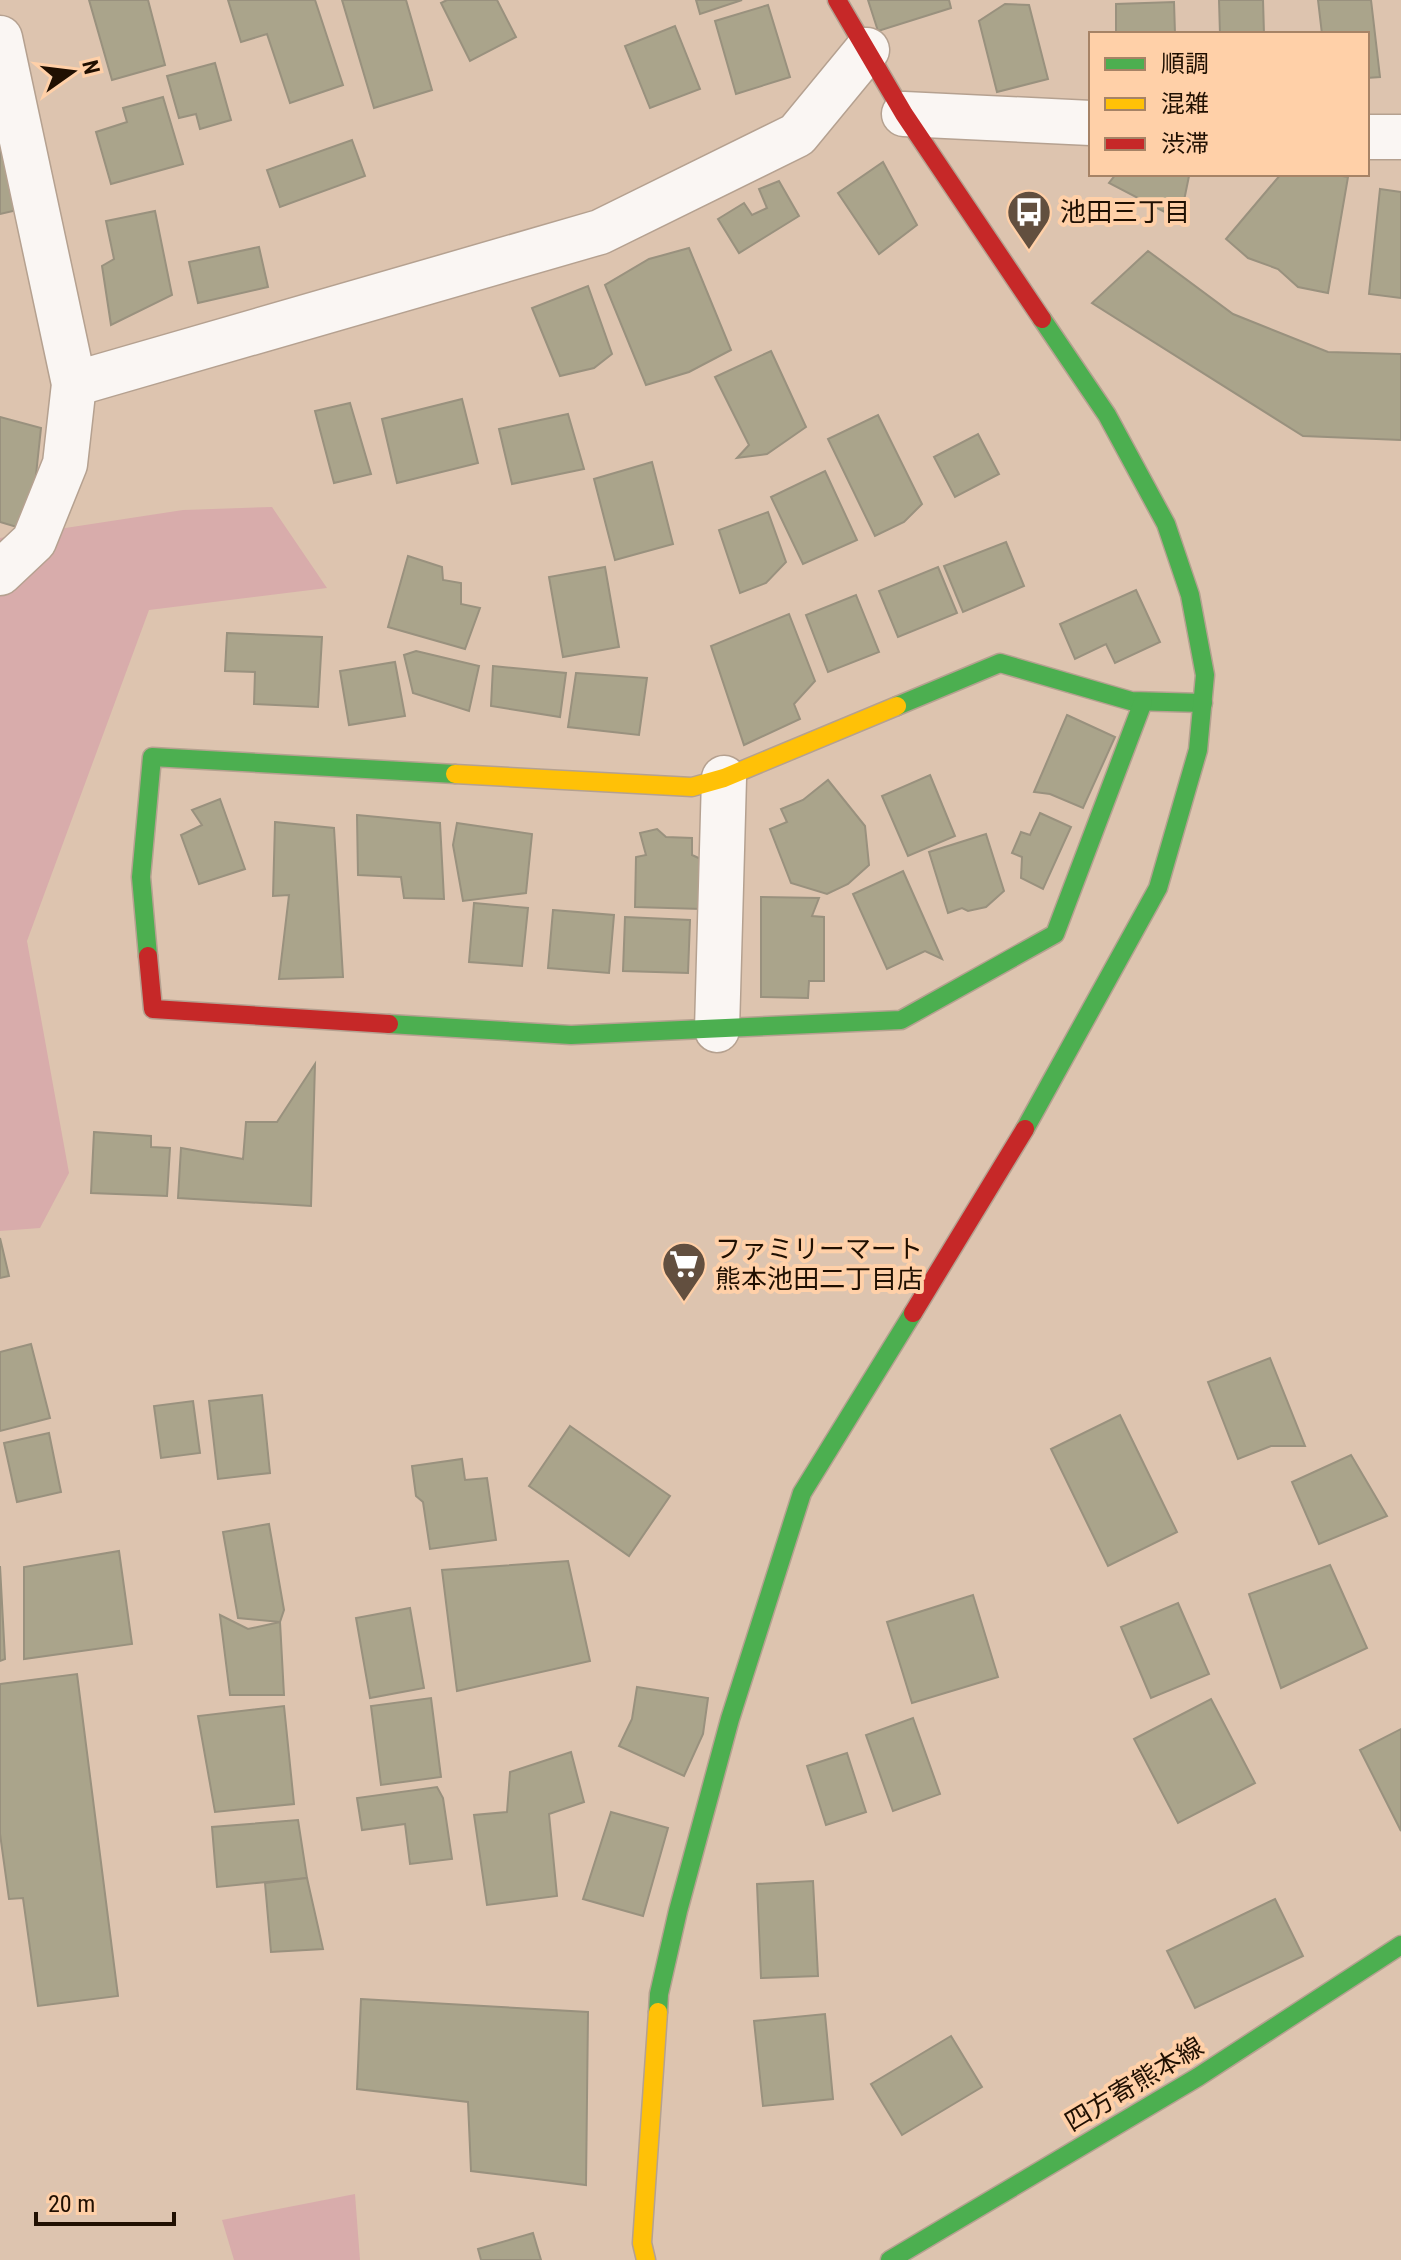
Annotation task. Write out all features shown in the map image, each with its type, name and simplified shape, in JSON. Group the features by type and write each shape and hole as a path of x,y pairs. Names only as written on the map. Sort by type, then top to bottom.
{"street":[{"path":"646,2260 642,2243 659,1994 730,1719 802,1493 1015,1148 1158,888 1198,750 1203,703 1205,675 1190,595 1166,524 1107,415 904,114 837,0"},
{"path":"0,38 74,384 65,464 34,541 0,573"},
{"path":"74,384 600,232 797,135 867,50"},
{"path":"904,114 1089,123"},
{"path":"1369,137 1401,137"},
{"path":"1143,702 1055,934 901,1020 571,1035 153,1009 141,877 152,757 692,787 724,778 1000,663 1131,701 1203,703"},
{"path":"717,1030 724,778"},
{"name":"四方寄熊本線","path":"890,2260 1198,2077 1401,1945"}],"shaded area":[{"path":"272,507 327,588 149,610 27,941 69,1173 40,1228 0,1231 0,538 183,510"},
{"path":"355,2194 360,2260 234,2260 222,2220"}],"building":[{"path":"89,0 148,0 165,65 112,80"},
{"path":"228,0 315,0 343,85 290,103 267,34 241,42"},
{"path":"342,0 406,0 432,90 374,108"},
{"path":"447,0 497,0 516,37 470,61 441,3"},
{"path":"696,0 742,0 700,14"},
{"path":"868,0 949,0 951,8 878,31"},
{"path":"1219,0 1263,0 1264,32 1220,32"},
{"path":"1318,0 1371,0 1380,77 1369,78 1369,32 1322,32"},
{"path":"1174,2 1175,32 1116,32 1116,4"},
{"path":"1005,4 1029,5 1048,79 997,92 979,21"},
{"path":"768,5 790,77 736,94 715,21"},
{"path":"675,26 700,89 650,108 625,46"},
{"path":"215,63 231,120 200,129 196,114 179,118 167,76"},
{"path":"163,97 183,164 111,184 96,132 127,122 123,108"},
{"path":"0,128 26,208 0,214"},
{"path":"352,140 365,176 280,207 267,170"},
{"path":"883,162 917,225 879,254 838,193"},
{"path":"1114,176 1189,176 1180,220 1109,183"},
{"path":"1279,176 1348,177 1328,293 1298,287 1278,269 1248,258 1226,239"},
{"path":"779,181 799,216 739,253 718,219 744,203 752,215 767,208 759,189"},
{"path":"1380,189 1401,192 1401,298 1369,294"},
{"path":"155,211 172,295 111,325 102,266 114,259 106,221"},
{"path":"259,247 268,287 198,303 189,262"},
{"path":"689,248 731,350 689,372 646,385 605,285 649,259"},
{"path":"1148,251 1233,314 1328,352 1401,354 1401,440 1303,436 1092,303"},
{"path":"588,286 612,354 594,368 560,376 532,308"},
{"path":"771,351 806,427 767,454 737,458 749,445 715,377"},
{"path":"462,399 478,463 397,483 382,419"},
{"path":"350,403 371,474 334,483 315,411"},
{"path":"568,414 584,469 512,484 499,429"},
{"path":"878,415 922,504 904,522 875,536 828,439"},
{"path":"0,417 41,428 30,531 0,522"},
{"path":"978,434 999,474 955,497 934,457"},
{"path":"652,462 673,544 615,560 594,479"},
{"path":"825,471 857,540 803,564 771,497"},
{"path":"768,512 786,562 766,583 740,593 719,530"},
{"path":"1006,542 1024,586 963,612 944,566"},
{"path":"408,556 442,567 443,580 461,583 461,604 480,608 465,649 388,627"},
{"path":"605,567 619,647 563,657 549,577"},
{"path":"938,567 957,613 898,637 879,591"},
{"path":"1136,590 1160,642 1115,663 1106,644 1075,659 1060,624"},
{"path":"856,595 879,652 828,672 806,615"},
{"path":"789,614 815,681 794,704 800,719 744,745 711,646"},
{"path":"227,633 322,637 318,707 254,704 255,672 225,671"},
{"path":"416,651 479,666 469,711 413,693 404,655"},
{"path":"395,662 405,716 349,725 340,671"},
{"path":"493,666 566,673 560,717 491,706"},
{"path":"576,673 647,678 639,735 568,727"},
{"path":"1067,715 1115,737 1083,808 1050,794 1034,792"},
{"path":"930,775 955,836 908,856 882,796"},
{"path":"828,780 865,826 869,865 848,884 827,894 791,883 770,829 787,822 781,809 803,800"},
{"path":"220,799 245,869 199,884 181,835 202,825 192,810"},
{"path":"1040,813 1071,827 1043,889 1021,878 1022,857 1012,853 1021,832 1030,835"},
{"path":"357,815 440,823 444,899 404,898 401,877 358,875"},
{"path":"275,822 334,828 343,977 279,979 289,895 273,896"},
{"path":"457,823 532,834 526,893 463,901 453,845"},
{"path":"657,829 666,837 692,838 692,855 703,860 701,909 635,907 636,857 646,855 640,833"},
{"path":"986,834 1004,891 986,907 968,911 962,908 948,913 929,852"},
{"path":"903,871 942,959 925,951 887,969 853,894"},
{"path":"761,897 819,898 812,916 824,917 824,981 809,981 808,998 761,997"},
{"path":"474,903 528,908 522,966 469,962"},
{"path":"553,910 614,915 609,973 548,968"},
{"path":"625,917 690,920 688,973 623,971"},
{"path":"315,1064 311,1206 178,1198 181,1148 243,1159 246,1122 277,1122"},
{"path":"94,1132 151,1136 151,1147 170,1148 167,1196 91,1193"},
{"path":"0,1238 9,1276 0,1278"},
{"path":"31,1344 50,1418 0,1431 0,1352"},
{"path":"1270,1358 1305,1446 1271,1446 1238,1459 1208,1382"},
{"path":"262,1395 270,1473 218,1479 209,1401"},
{"path":"193,1401 200,1453 161,1458 154,1406"},
{"path":"1120,1415 1177,1532 1108,1566 1051,1449"},
{"path":"570,1426 670,1496 629,1556 529,1486"},
{"path":"49,1433 61,1492 17,1502 4,1443"},
{"path":"1351,1455 1387,1516 1319,1544 1292,1482"},
{"path":"462,1459 465,1480 487,1478 496,1540 430,1549 423,1502 416,1496 412,1466"},
{"path":"269,1524 284,1610 280,1622 238,1618 223,1532"},
{"path":"119,1551 132,1644 24,1659 24,1567"},
{"path":"568,1561 590,1661 457,1691 442,1570"},
{"path":"1330,1565 1367,1648 1281,1688 1249,1594"},
{"path":"0,1566 5,1659 0,1661"},
{"path":"973,1595 998,1677 912,1703 887,1622"},
{"path":"1178,1603 1209,1674 1151,1698 1121,1627"},
{"path":"410,1608 424,1688 370,1698 356,1618"},
{"path":"220,1615 248,1629 280,1622 284,1695 230,1695"},
{"path":"77,1674 118,1996 38,2006 23,1898 9,1899 0,1834 0,1684"},
{"path":"637,1687 708,1698 703,1734 684,1776 619,1746 632,1719"},
{"path":"431,1698 441,1777 381,1785 371,1706"},
{"path":"1211,1699 1255,1783 1178,1823 1134,1739"},
{"path":"284,1706 294,1804 215,1812 198,1716"},
{"path":"913,1718 940,1794 893,1811 866,1735"},
{"path":"1401,1729 1401,1831 1360,1750"},
{"path":"571,1752 584,1802 549,1814 557,1896 487,1905 474,1815 507,1812 510,1772"},
{"path":"847,1753 866,1812 826,1825 807,1766"},
{"path":"437,1787 443,1798 452,1859 410,1864 405,1824 362,1830 357,1798"},
{"path":"611,1812 668,1828 643,1916 583,1899"},
{"path":"298,1820 307,1878 217,1887 212,1827"},
{"path":"307,1878 323,1949 271,1952 265,1883"},
{"path":"813,1881 818,1976 761,1978 757,1884"},
{"path":"1275,1899 1303,1956 1195,2008 1167,1951"},
{"path":"361,1999 588,2012 586,2185 471,2171 468,2102 357,2089"},
{"path":"825,2014 833,2099 763,2106 754,2021"},
{"path":"951,2036 982,2087 902,2135 871,2084"},
{"path":"533,2233 541,2260 481,2260 478,2249"}],"traffic: fast":[{"path":"1025,1129 1158,888 1198,750 1205,675 1190,595 1166,524 1107,415 1042,319"},
{"path":"897,706 1000,663 1131,701 1203,703"},
{"path":"389,1024 571,1035 901,1020 1055,934 1143,702"},
{"path":"148,956 141,877 152,757 455,774"},
{"path":"658,2012 659,1994 678,1911 730,1719 802,1493 913,1313"},
{"path":"890,2260 1198,2077 1401,1945"}],"traffic: slow":[{"path":"455,774 692,787 724,778 897,706"},
{"path":"646,2260 642,2243 658,2012"}],"traffic: jam":[{"path":"837,0 904,114 1042,319"},
{"path":"148,956 153,1009 389,1024"},
{"path":"913,1313 1025,1129"}],"place":[{"name":"池田三丁目","path":"1029,251"},
{"name":"ファミリーマート 熊本池田二丁目店","path":"684,1303"}]}
